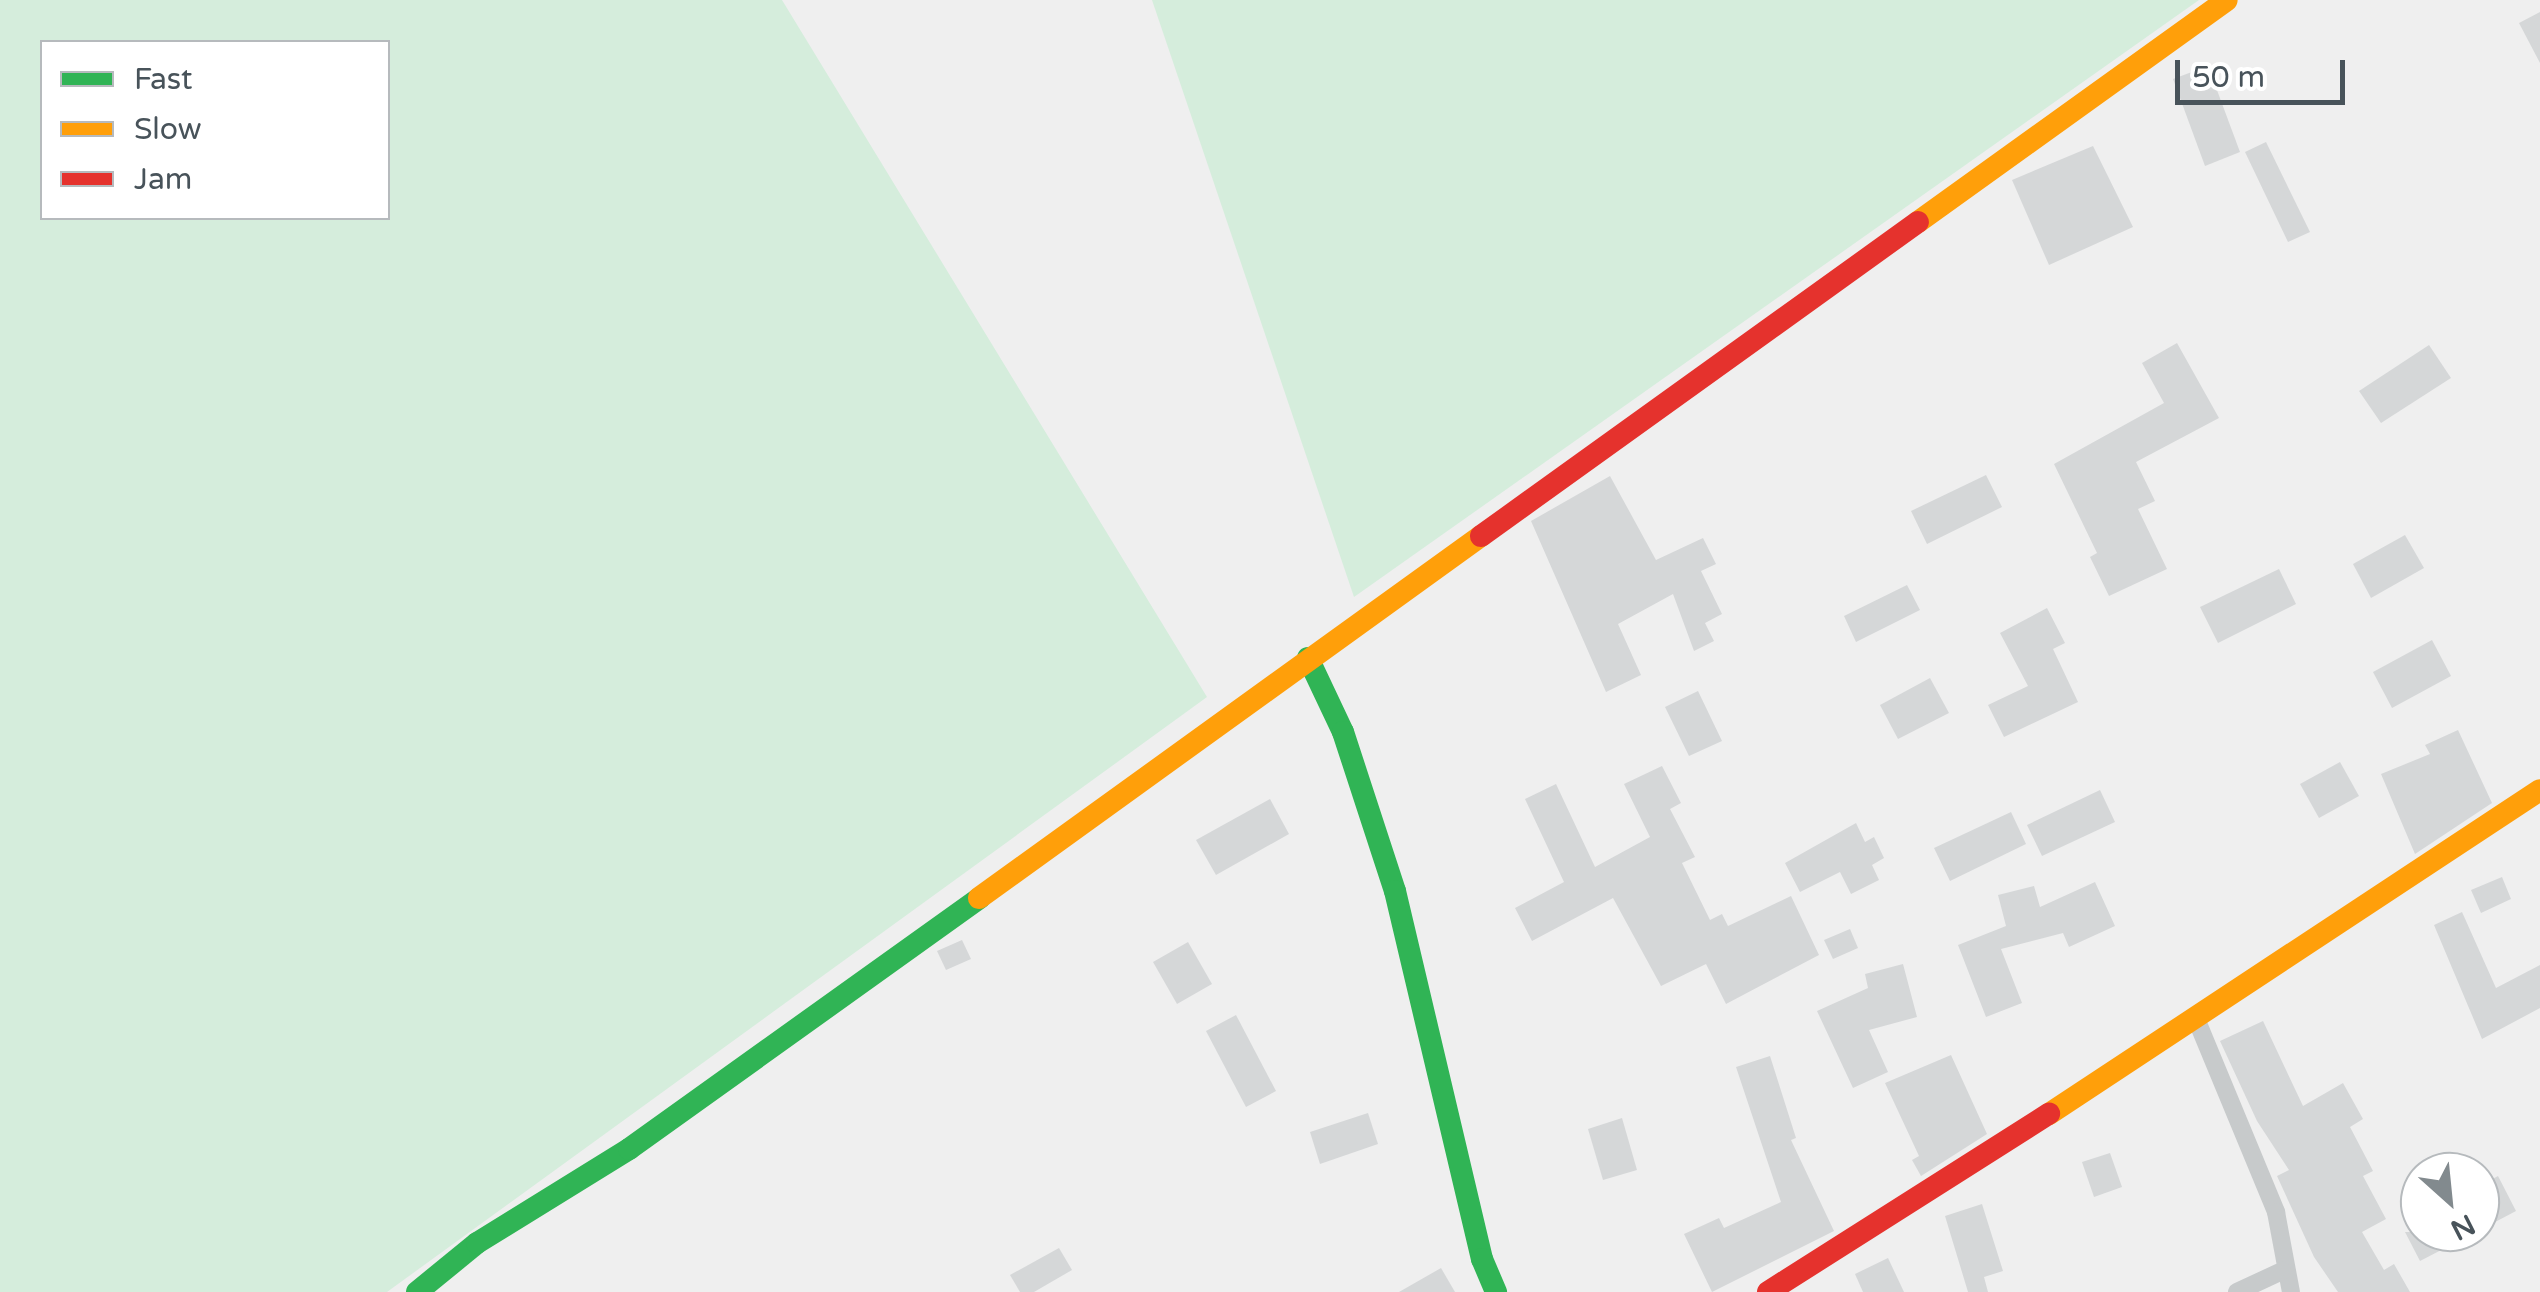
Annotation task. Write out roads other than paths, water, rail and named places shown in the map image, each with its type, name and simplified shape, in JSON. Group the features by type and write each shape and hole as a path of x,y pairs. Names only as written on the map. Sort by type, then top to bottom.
{"street":[{"path":"418,1292 477,1243 628,1150 2226,0"},
{"path":"1308,658 1343,732 1395,891 1482,1259 1496,1292"},
{"path":"1768,1292 2197,1021 2540,790"},
{"path":"2197,1021 2276,1212 2282,1272 2291,1292"},
{"path":"2237,1292 2282,1272"}]}
